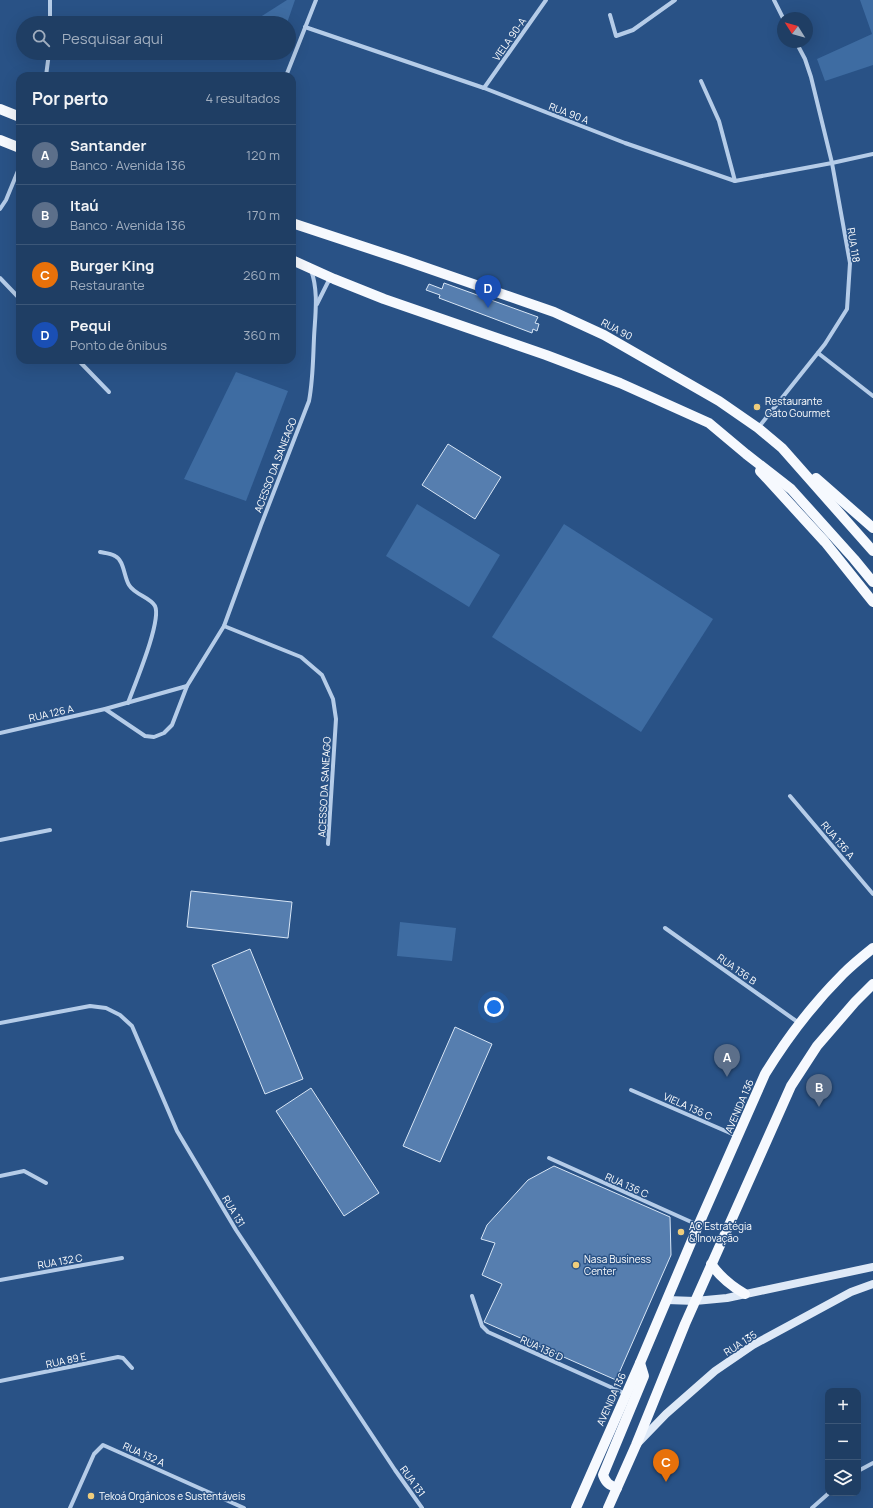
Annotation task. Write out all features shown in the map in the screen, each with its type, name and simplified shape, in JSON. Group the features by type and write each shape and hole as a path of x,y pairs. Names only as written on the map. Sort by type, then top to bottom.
{"main road":[{"path":"0,110 16,116"},
{"path":"0,140 16,146"},
{"name":"RUA 90","path":"296,224 554,312 604,335 718,401 758,428 782,448 873,551"},
{"path":"296,262 334,279 620,383 709,423 791,489 873,582"},
{"path":"782,448 873,528"},
{"path":"746,454 825,542 873,602"},
{"name":"AVENIDA 136","path":"576,1508 765,1074 800,1024 843,974 873,948"},
{"path":"608,1508 636,1445 711,1264 792,1086 817,1046 855,1002 873,984"},
{"path":"711,1264 724,1280 745,1294"},
{"path":"667,1300 695,1301 727,1298 873,1268"},
{"name":"RUA 135","path":"636,1445 666,1414 715,1371 752,1345 851,1292 873,1284"},
{"path":"617,1488 608,1484 603,1475 644,1376 640,1363"}],"street":[{"path":"50,0 50,16"},
{"path":"296,50 316,0"},
{"name":"VIELA 90-A","path":"484,88 546,0"},
{"path":"610,15 616,36 633,30 674,0"},
{"path":"774,0 780,12"},
{"name":"RUA 90 A","path":"305,27 484,88 625,143 735,181 873,154"},
{"name":"RUA 118","path":"758,428 818,353 847,309 850,263 832,163 805,59 799,48"},
{"path":"47,72 48,60"},
{"path":"288,72 292,60"},
{"path":"701,81 719,121 735,181"},
{"path":"0,209 6,200 16,176"},
{"name":"ACESSO DA SANEAGO","path":"105,709 145,736 154,737 164,733 172,725 186,686 224,626 308,400 312,384 316,305 314,278 310,268"},
{"path":"0,278 16,295"},
{"name":"ACESSO DA SANEAGO","path":"316,305 328,282 334,279"},
{"path":"818,353 873,396"},
{"path":"82,364 109,392"},
{"path":"100,552 115,556 121,562 130,586 135,592 154,604 157,611 153,634 128,703"},
{"name":"ACESSO DA SANEAGO","path":"224,626 301,657 322,675 334,699 336,720 328,844"},
{"path":"105,709 186,686"},
{"name":"RUA 126 A","path":"0,733 105,709"},
{"name":"RUA 136 A","path":"790,796 873,894"},
{"path":"0,840 50,830"},
{"name":"RUA 136 B","path":"665,928 800,1024"},
{"name":"RUA 131","path":"0,1023 90,1006 106,1008 120,1015 132,1026 176,1130 232,1224 395,1470 422,1508"},
{"name":"VIELA 136 C","path":"631,1090 738,1136"},
{"name":"RUA 136 C","path":"549,1158 698,1226"},
{"path":"0,1176 24,1171 46,1183"},
{"name":"RUA 132 C","path":"0,1280 122,1258"},
{"name":"RUA 136 D","path":"472,1296 482,1326 488,1332 626,1394"},
{"name":"RUA 89 E","path":"0,1381 118,1357 122,1358 132,1368"},
{"name":"RUA 132 A","path":"70,1508 94,1454 103,1445 244,1508"},
{"path":"861,1469 873,1463"},
{"path":"812,1508 826,1496"}],"shaded area":[{"path":"287,0 295,0 289,16 262,16"},
{"path":"860,0 873,0 873,65 825,81 817,59 872,34"},
{"path":"236,372 288,391 246,501 184,479"},
{"path":"417,504 500,555 469,607 386,556"},
{"path":"564,524 713,619 641,732 492,637"},
{"path":"400,922 456,928 452,961 397,956"}],"building":[{"path":"444,283 538,317 535,323 539,324 537,331 533,329 532,333 439,298 440,295 426,290 429,284 442,289"},
{"path":"448,444 501,477 475,519 422,485"},
{"path":"191,891 292,902 288,938 187,927"},
{"path":"250,949 303,1079 265,1094 212,965"},
{"path":"455,1027 492,1044 440,1162 403,1146"},
{"path":"311,1088 379,1193 344,1216 276,1111"},
{"name":"Nasa Business Center","path":"554,1166 670,1217 671,1255 616,1380 484,1322 502,1284 482,1275 495,1243 481,1239 487,1225 528,1180"}],"place":[{"name":"Pequi","path":"488,308"},
{"name":"Restaurante Gato Gourmet","path":"757,407"},
{"name":"Santander","path":"727,1077"},
{"name":"Itaú","path":"819,1107"},
{"name":"AC Estratégia & Inovação","path":"681,1232"},
{"name":"Nasa Business Center","path":"576,1265"},
{"name":"Burger King","path":"666,1482"},
{"name":"Tekoá Orgânicos e Sustentáveis","path":"91,1496"}]}
